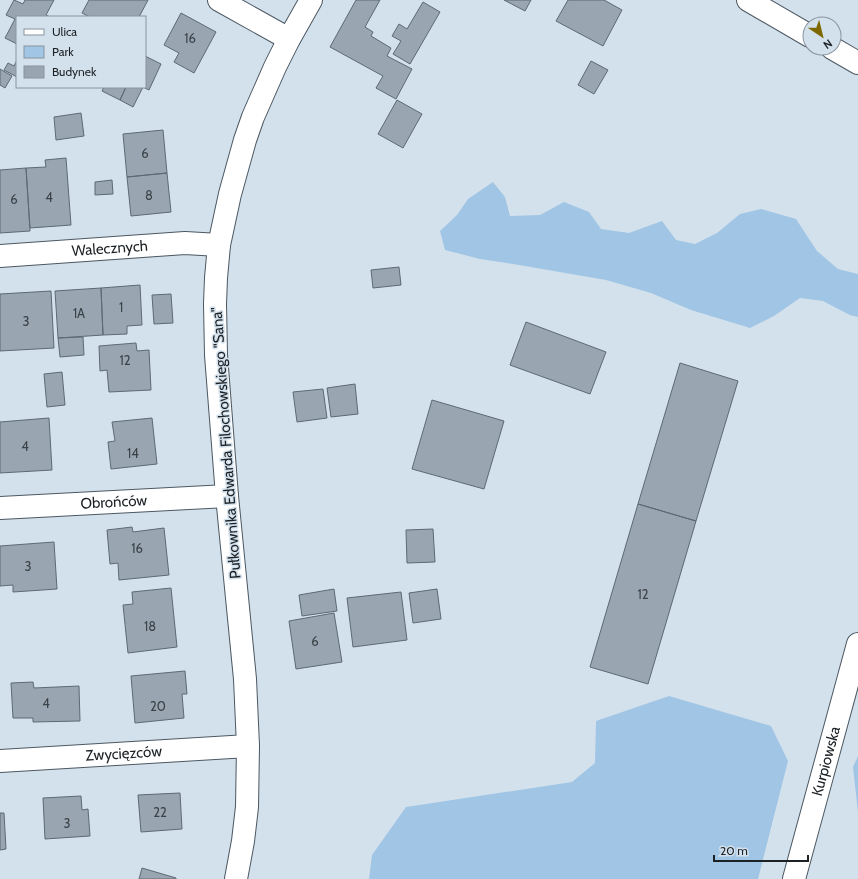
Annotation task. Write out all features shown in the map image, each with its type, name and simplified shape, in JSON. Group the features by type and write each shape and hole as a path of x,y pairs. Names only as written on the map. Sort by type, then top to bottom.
{"street":[{"path":"220,0 289,39"},
{"name":"Pułkownika Edwarda Filochowskiego \"Sana\"","path":"236,879 247,807 248,746 245,679 216,355 216,284 219,245 235,175 247,134 263,93 289,39 311,0"},
{"path":"748,0 802,31"},
{"path":"842,54 858,63"},
{"name":"Walecznych","path":"0,256 185,243 219,245"},
{"name":"Obrońców","path":"0,508 228,496"},
{"name":"Kurpiowska","path":"794,879 858,644"},
{"name":"Zwycięzców","path":"0,761 248,746"}],"green space":[{"path":"493,182 505,197 510,216 540,215 564,202 589,212 601,229 629,233 662,221 676,240 695,244 717,233 740,214 761,209 796,219 817,251 838,269 858,274 858,317 850,315 823,301 800,298 774,316 750,328 691,310 651,293 606,280 480,259 445,250 440,231 457,215 468,199"},
{"path":"669,696 771,726 788,761 758,879 369,879 372,855 406,807 572,782 595,763 596,721"},
{"path":"858,756 858,812 853,767"}],"building":[{"path":"14,0 23,4 25,0 54,0 46,15 48,16 16,16 16,44 5,38 15,19 6,15"},
{"path":"89,0 148,0 140,16 88,16 82,13"},
{"path":"356,0 380,0 365,27 373,32 371,36 391,48 387,56 412,69 396,99 376,88 383,76 330,47"},
{"path":"504,0 531,0 525,11"},
{"path":"568,0 604,0 622,10 603,46 556,21"},
{"path":"423,2 440,12 410,64 393,54 401,41 392,36 399,24 407,29"},
{"path":"181,13 216,32 194,73 174,62 179,53 164,45"},
{"path":"146,56 161,64 149,90 145,88"},
{"path":"591,61 608,70 594,94 578,85"},
{"path":"16,62 16,76 4,70 8,63 14,66"},
{"path":"0,69 12,76 5,88 0,85"},
{"path":"104,88 126,88 120,100 102,91"},
{"path":"126,88 142,88 133,107 120,100"},
{"path":"397,100 422,114 403,148 378,134"},
{"path":"81,113 84,136 56,140 54,117"},
{"path":"163,130 167,173 127,177 123,134"},
{"path":"66,158 71,225 30,228 26,168 46,167 45,160"},
{"path":"26,168 30,231 0,233 0,170"},
{"path":"167,173 171,212 131,216 127,177"},
{"path":"112,180 113,194 95,195 95,182"},
{"path":"399,267 401,285 373,288 371,270"},
{"path":"140,285 142,325 127,326 127,334 103,335 101,288"},
{"path":"101,288 103,335 58,338 55,291"},
{"path":"51,291 54,348 0,351 0,294"},
{"path":"171,294 173,323 154,324 152,295"},
{"path":"526,322 606,352 590,394 510,365"},
{"path":"83,337 84,355 60,357 58,338"},
{"path":"136,343 137,351 149,350 151,390 109,392 107,370 100,371 99,346"},
{"path":"680,363 738,381 696,521 638,504"},
{"path":"62,372 65,405 47,407 44,374"},
{"path":"355,384 358,414 331,417 327,388"},
{"path":"323,389 327,418 297,422 293,392"},
{"path":"432,400 504,421 484,489 412,469"},
{"path":"49,418 52,470 0,473 0,422"},
{"path":"152,418 157,464 111,469 108,442 115,441 112,422"},
{"path":"638,504 696,521 648,684 590,667"},
{"path":"132,527 133,532 164,528 169,575 119,580 118,563 110,564 107,530"},
{"path":"433,529 435,562 407,563 406,530"},
{"path":"54,542 57,589 13,592 13,585 0,586 0,546"},
{"path":"171,588 177,647 128,653 123,605 133,604 132,592"},
{"path":"334,589 337,611 302,616 299,595"},
{"path":"437,589 441,619 413,623 409,593"},
{"path":"401,592 407,640 353,647 347,598"},
{"path":"334,613 342,662 296,669 289,621"},
{"path":"185,671 187,694 182,694 184,718 135,723 131,676"},
{"path":"33,682 34,688 79,686 80,721 33,722 33,718 13,718 11,683"},
{"path":"180,793 182,829 141,832 138,795"},
{"path":"81,796 82,810 88,809 90,836 45,839 43,798"},
{"path":"0,813 4,813 6,849 0,850"},
{"path":"142,868 176,878 176,879 139,879"}]}
